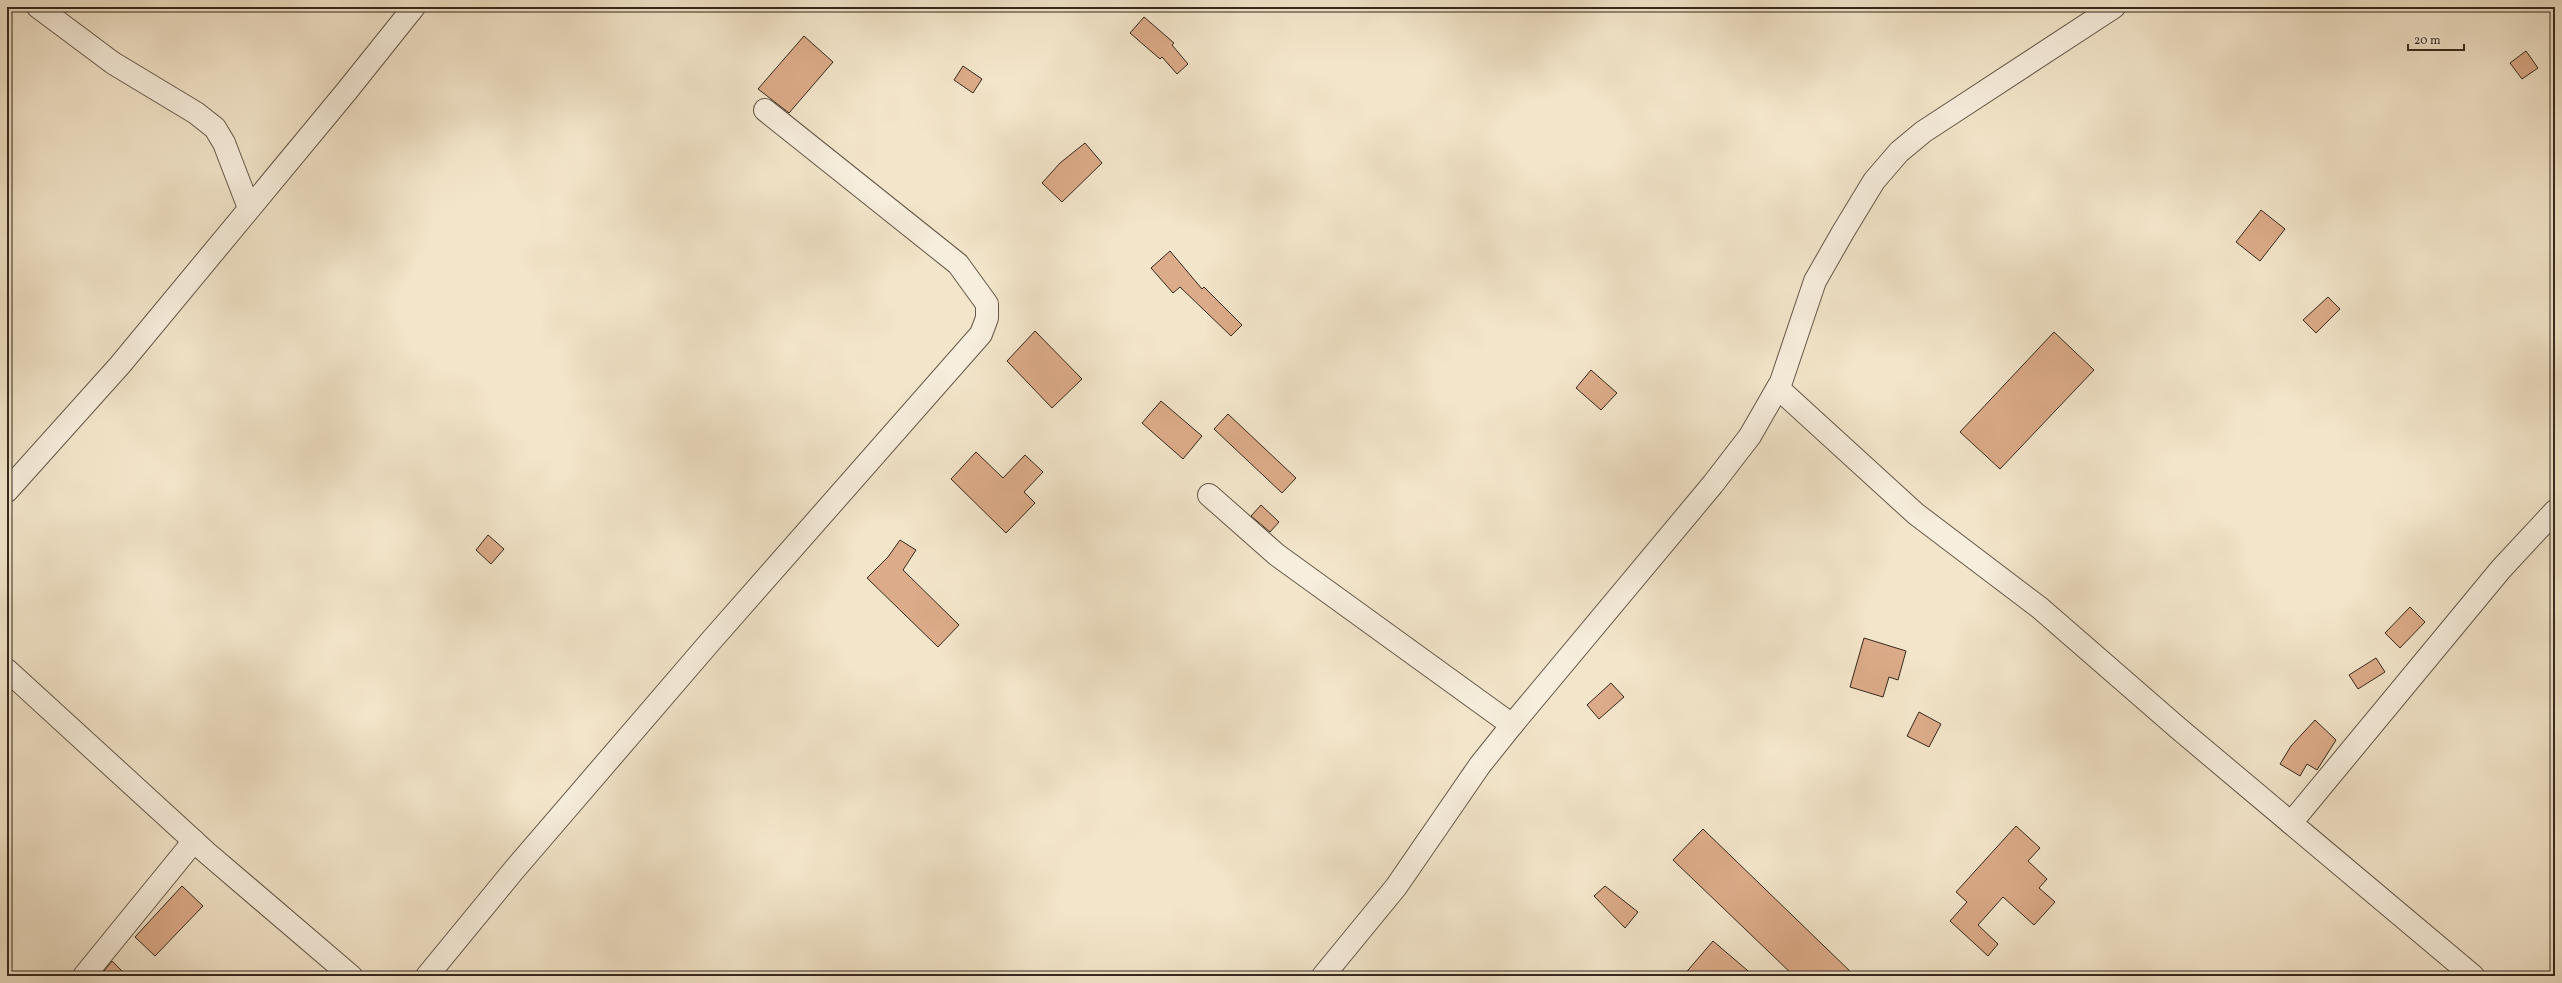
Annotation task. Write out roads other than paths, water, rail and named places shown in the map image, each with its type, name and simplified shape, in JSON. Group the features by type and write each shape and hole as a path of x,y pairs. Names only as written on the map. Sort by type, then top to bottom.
{"street":[{"path":"38,7 113,63 196,113 215,128 224,143 249,208"},
{"path":"7,490 120,365 414,7"},
{"path":"1323,976 1396,887 1480,765 1713,484 1750,436 1778,388 1815,282 1874,181 1899,152 1952,111 2114,7"},
{"path":"427,976 514,870 710,642 981,334 987,318 987,304 958,264 765,110"},
{"path":"1778,388 1916,514 2040,608 2291,823 2473,976"},
{"path":"1209,495 1277,555 1512,725"},
{"path":"2291,823 2501,569 2555,511"},
{"path":"7,670 194,841 351,976"},
{"path":"84,976 194,841"}]}
